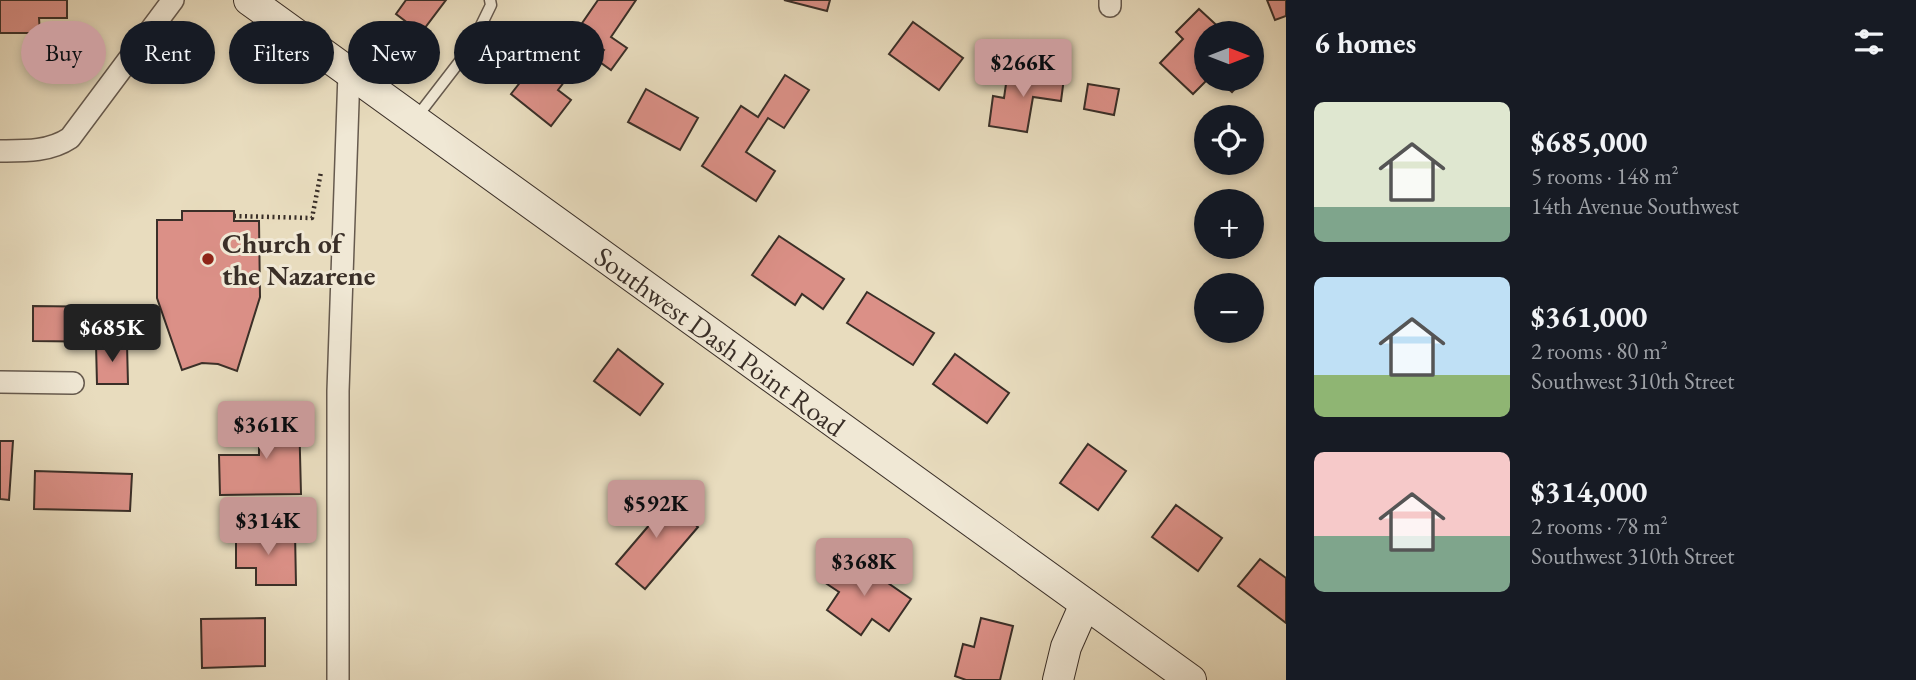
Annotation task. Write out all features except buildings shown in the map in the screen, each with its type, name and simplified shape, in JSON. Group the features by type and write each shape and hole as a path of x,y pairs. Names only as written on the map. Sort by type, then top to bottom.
{"main road":[{"name":"Southwest Dash Point Road","path":"249,0 348,73"},
{"name":"Southwest Dash Point Road","path":"363,84 1191,680"},
{"path":"1058,680 1066,647 1085,604"}],"street":[{"path":"0,150 41,149 58,146 70,138 173,0"},
{"path":"338,680 338,391 349,84"},
{"path":"0,382 73,383"}],"lane":[{"path":"414,120 470,48 491,5 490,0"}],"path":[{"path":"234,216 312,218 323,160"}],"place":[{"name":"Church of the Nazarene","path":"208,259"}]}
